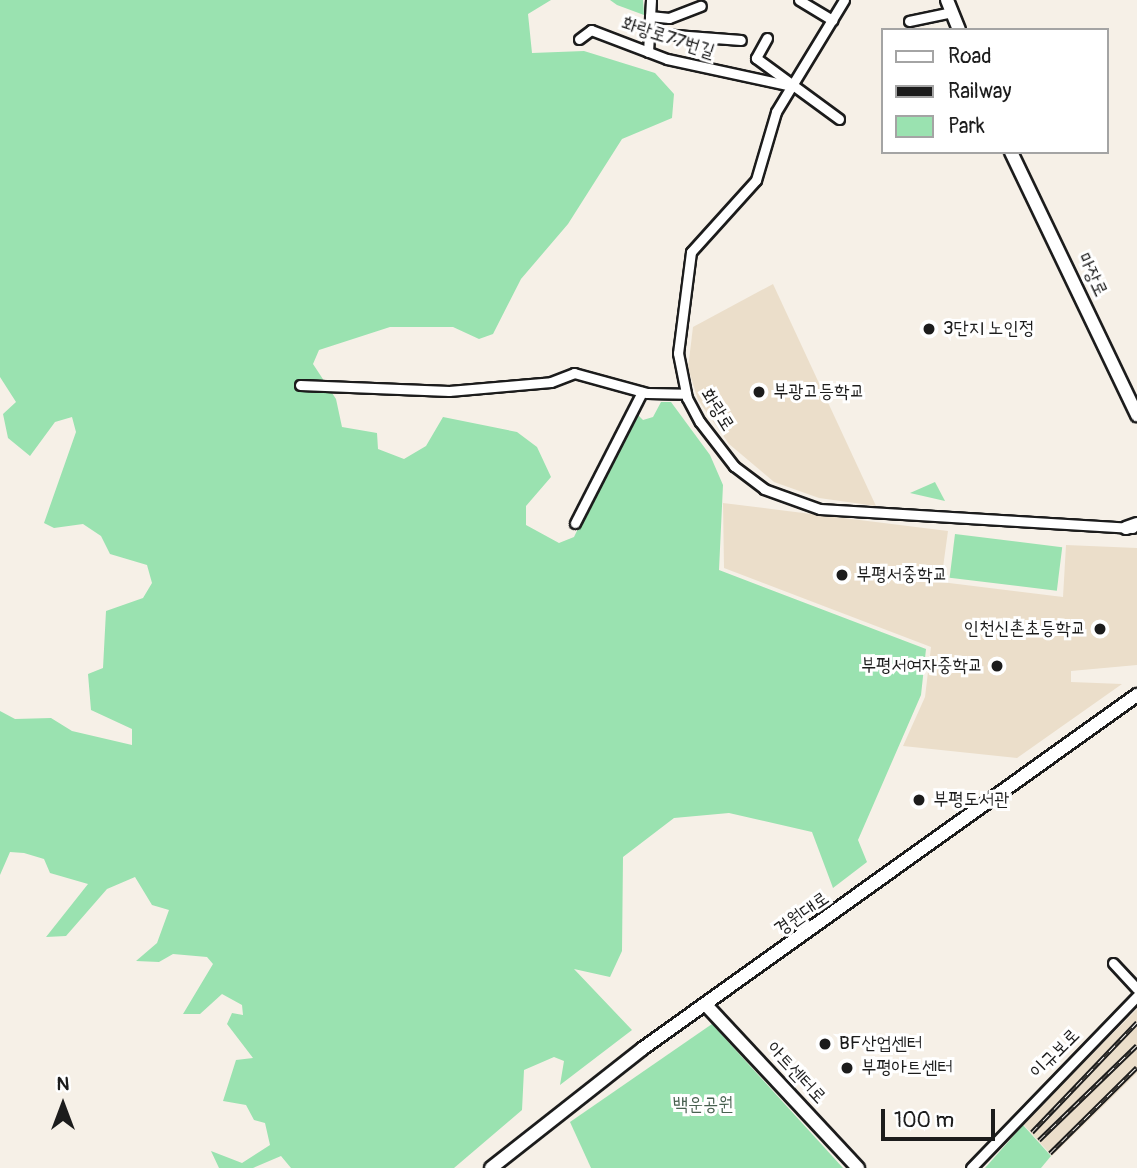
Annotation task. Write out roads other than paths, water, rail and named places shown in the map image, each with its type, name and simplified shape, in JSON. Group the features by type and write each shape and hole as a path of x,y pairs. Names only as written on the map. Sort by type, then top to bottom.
{"main road":[{"path":"950,6 959,28"},
{"name":"마장로","path":"1012,154 1137,415"},
{"name":"경원대로","path":"491,1168 706,1005 1137,695"},
{"name":"아트센터로","path":"706,1005 858,1168"}],"street":[{"path":"648,52 651,0"},
{"path":"799,0 832,20"},
{"name":"화랑로","path":"844,0 776,112 755,180 691,252 678,353 686,394 734,466 790,502 846,513 1133,527"},
{"path":"650,16 669,18 701,6"},
{"path":"909,21 950,6"},
{"name":"화랑로77번길","path":"579,39 591,30 648,52 792,86"},
{"path":"649,33 741,40"},
{"path":"767,38 756,58 839,119"},
{"path":"300,384 438,392 551,382 574,373 642,392 686,394"},
{"path":"575,523 642,392"},
{"path":"1113,963 1137,989"},
{"name":"이규보로","path":"971,1168 1137,996"}],"railway":[{"path":"1032,1132 1137,1022"},
{"path":"1039,1140 1137,1045"},
{"path":"1050,1153 1137,1067"}],"place":[{"name":"3단지 노인정","path":"929,329"},
{"name":"부광고등학교","path":"759,392"},
{"name":"부평서중학교","path":"842,575"},
{"name":"인천신촌초등학교","path":"1100,629"},
{"name":"부평서여자중학교","path":"997,666"},
{"name":"부평도서관","path":"919,800"},
{"name":"BF산업센터","path":"825,1044"},
{"name":"부평아트센터","path":"847,1068"}],"park label":[{"name":"백운공원","path":"703,1105"}]}
